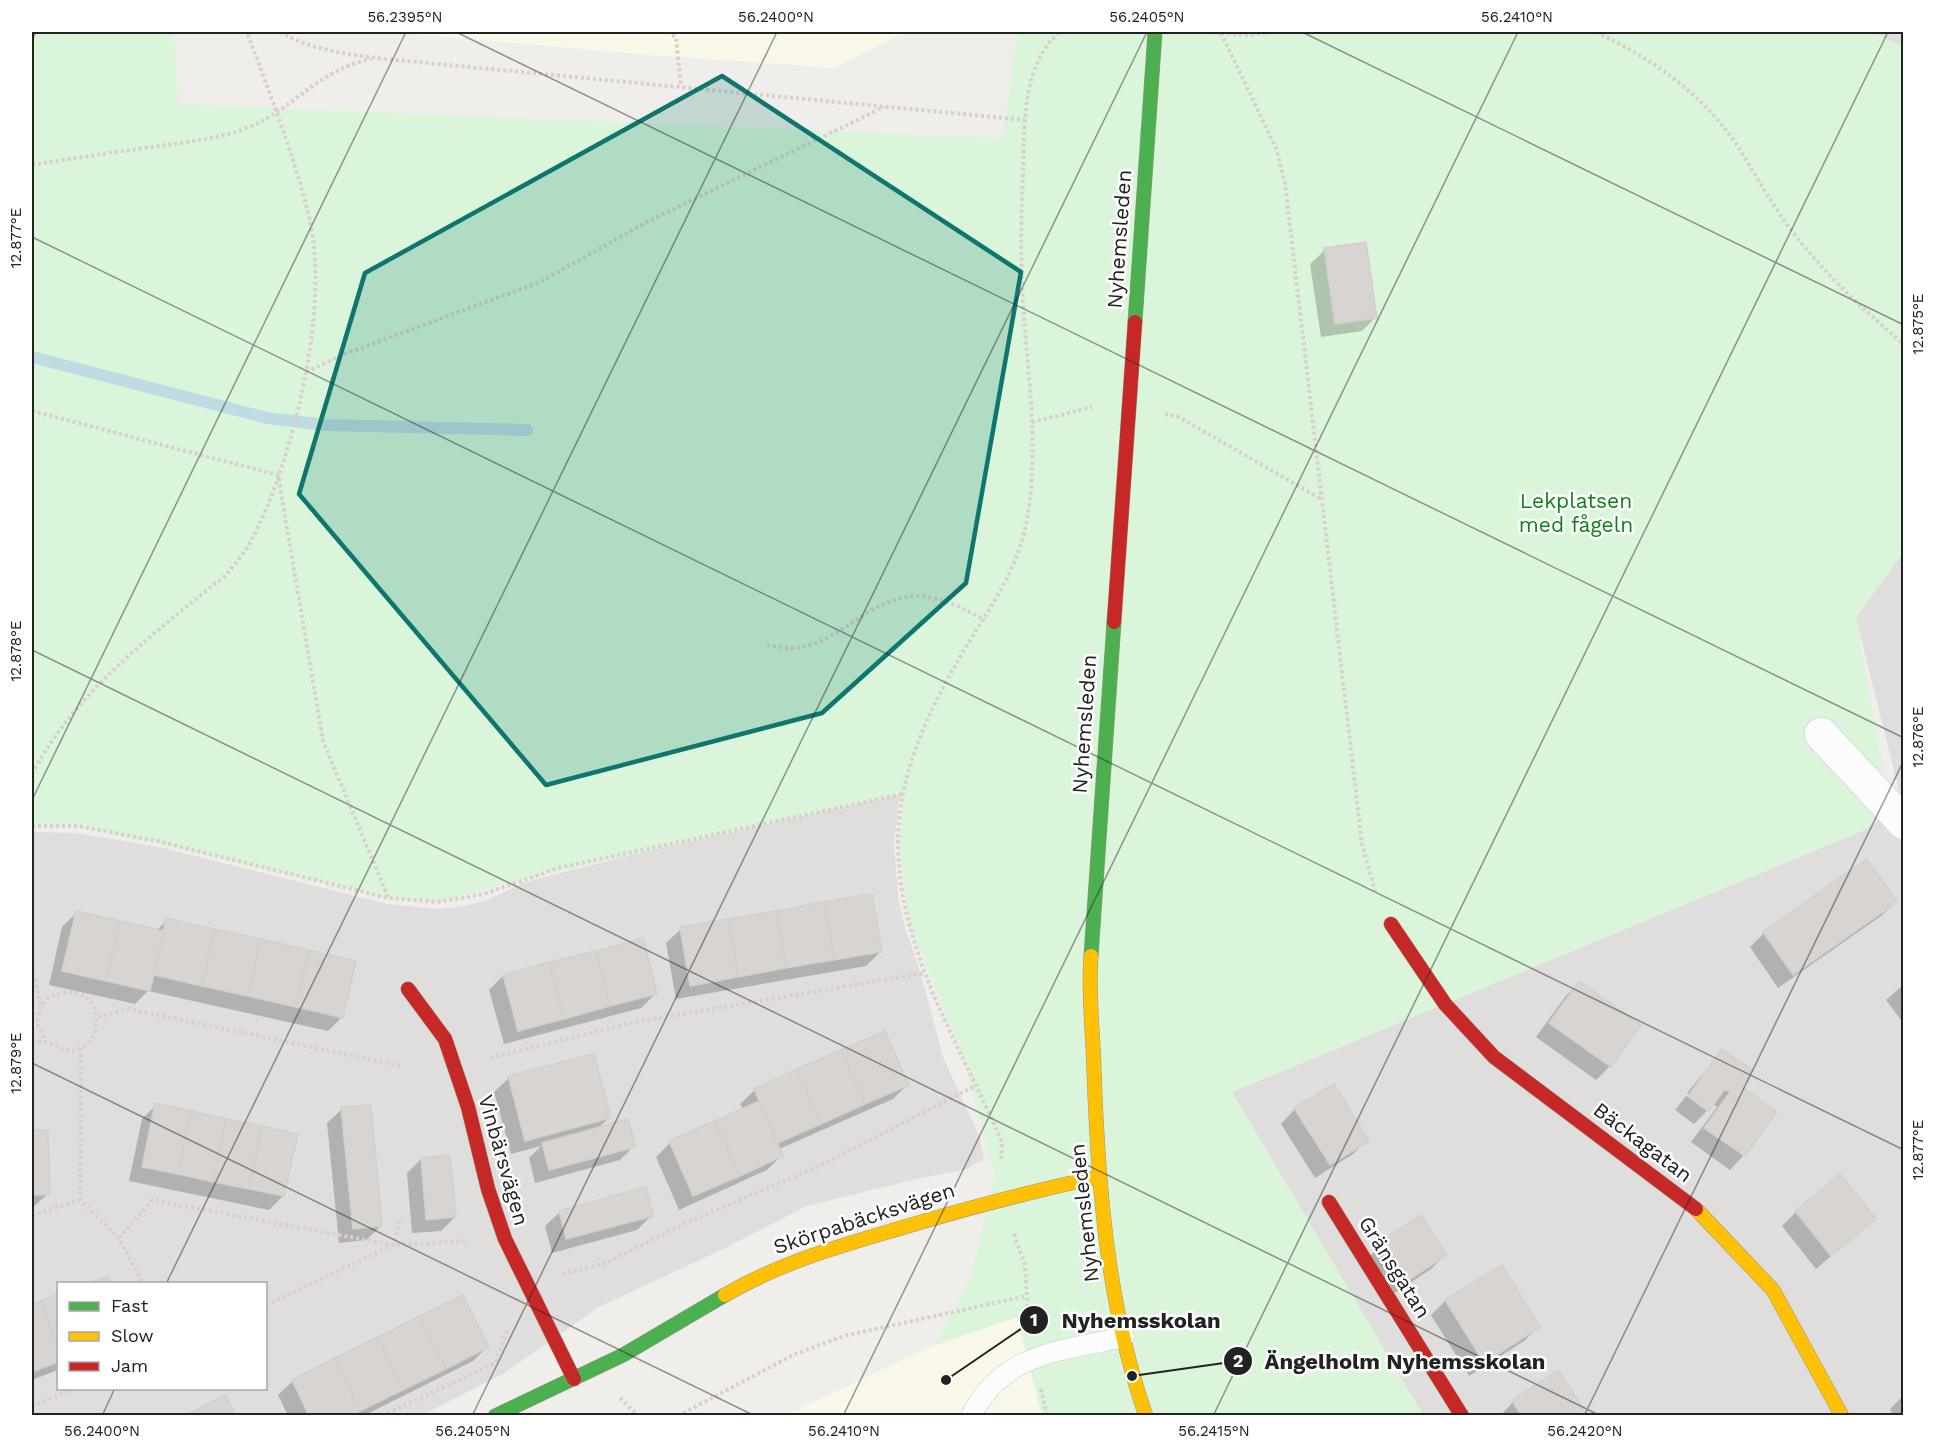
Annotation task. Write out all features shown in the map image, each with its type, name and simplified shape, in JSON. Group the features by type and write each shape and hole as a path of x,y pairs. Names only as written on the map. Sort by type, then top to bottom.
{"street":[{"name":"Nyhemsleden","path":"1146,1416 1132,1376 1109,1266 1098,1177 1090,965 1155,32"},
{"path":"1821,734 1904,823"},
{"name":"Bäckagatan","path":"1391,924 1445,1004 1494,1056 1692,1205 1751,1264 1773,1290 1794,1324 1842,1416"},
{"name":"Vinbärsvägen","path":"408,989 445,1039 468,1107 488,1189 505,1239 574,1379"},
{"name":"Skörpabäcksvägen","path":"495,1416 623,1355 759,1275 797,1259 1008,1196 1098,1177"},
{"name":"Gränsgatan","path":"1329,1202 1462,1416"}],"lane":[{"path":"971,1416 983,1393 1000,1376 1033,1358 1124,1337"}],"path":[{"path":"32,774 54,736 74,709 108,675 225,575 238,560 259,525 290,440 305,373 314,302 315,253 310,217 276,111 247,32"},
{"path":"280,32 294,40 327,51 375,58 1025,120"},
{"path":"668,32 676,37 681,87"},
{"path":"1047,1416 1033,1358 1025,1265 1016,1241 1000,1166 1002,1142 925,973 910,926 900,871 898,844 903,794 914,752 932,710 961,654 985,620 1011,570 1027,520 1032,468 1032,422 1020,249 1025,120 1029,93 1039,56 1060,32"},
{"path":"1209,32 1249,34 1275,32"},
{"path":"1596,32 1668,72 1709,110 1731,138 1782,218 1808,252 1874,320 1904,344"},
{"path":"1221,33 1276,148 1285,183 1362,844 1379,903 1391,924"},
{"path":"32,165 226,134 244,129 276,111 333,71 349,63 375,58"},
{"path":"305,373 361,348 540,282 647,222 884,107"},
{"path":"1032,422 1091,407 1177,416 1322,499"},
{"path":"32,411 278,475"},
{"path":"278,475 323,741 388,898"},
{"path":"767,645 795,648 808,645 834,634 886,603 916,596 954,605 985,620"},
{"path":"32,826 78,826 157,841 388,898 438,902 458,901 558,868 903,794"},
{"path":"32,967 41,1007 38,1026 46,1042"},
{"path":"454,1067 635,1022 925,973"},
{"path":"32,1043 46,1042 63,1051 81,1048 95,1035 98,1017 90,1000 73,991 55,994 41,1007"},
{"path":"98,1017 129,1009 402,1066"},
{"path":"81,1048 80,1200 119,1238 142,1282"},
{"path":"382,1416 495,1363 526,1284 607,1263 682,1225 821,1165 975,1086"},
{"path":"32,1215 80,1200"},
{"path":"119,1238 152,1200 393,1245 505,1239"},
{"path":"267,1305 393,1245 400,1220"},
{"path":"678,1416 795,1354 844,1336 1026,1296"},
{"path":"32,1406 73,1390"}],"highlighted area":[{"path":"722,76 1021,272 966,583 822,713 546,785 299,494 365,273"}],"shaded area":[{"path":"388,32 906,32 834,68 638,54"},
{"path":"1872,32 1903,32 1903,47"},
{"path":"1903,553 1903,1415 1423,1415 1232,1092 1862,831 1890,813 1901,799 1856,617"},
{"path":"901,787 894,845 899,902 943,1057 979,1136 984,1159 965,1170 921,1178 807,1206 719,1251 599,1307 503,1374 422,1415 32,1415 32,832 76,833 155,846 387,904 438,909 459,907 485,901 523,883"},
{"path":"1017,1317 1042,1415 783,1416 935,1345"}],"green space":[{"name":"Lekplatsen med fågeln","path":"32,32 174,32 178,104 1002,138 1018,32 1872,32 1904,47 1903,553 1856,617 1891,813 1862,831 1232,1092 1423,1415 1042,1415 1017,1317 935,1345 970,1279 995,1177 964,1060 910,926 898,844 903,794 523,879 438,902 388,898 78,826 32,826"}],"building":[{"path":"1366,242 1377,318 1335,324 1324,248"},
{"path":"1867,859 1897,902 1793,975 1763,932"},
{"path":"872,894 882,952 834,960 824,902"},
{"path":"824,902 834,960 786,968 776,911"},
{"path":"76,911 120,921 106,981 62,971"},
{"path":"776,911 786,968 738,977 728,919"},
{"path":"166,918 214,929 202,986 154,975"},
{"path":"728,919 738,977 690,986 680,927"},
{"path":"120,921 164,931 150,991 106,981"},
{"path":"214,929 261,939 248,996 202,986"},
{"path":"643,938 657,994 610,1006 596,951"},
{"path":"261,939 309,950 296,1007 248,996"},
{"path":"309,950 356,961 343,1018 296,1007"},
{"path":"596,951 610,1006 564,1019 549,962"},
{"path":"549,962 564,1019 518,1031 503,975"},
{"path":"1579,981 1641,1025 1611,1067 1549,1023"},
{"path":"885,1031 909,1085 865,1104 841,1050"},
{"path":"1722,1049 1753,1071 1742,1087 1777,1112 1745,1156 1704,1128 1730,1092 1725,1089 1709,1111 1688,1096"},
{"path":"841,1050 865,1104 821,1124 797,1069"},
{"path":"594,1054 611,1118 525,1141 508,1076"},
{"path":"797,1069 821,1124 778,1143 754,1089"},
{"path":"1334,1084 1369,1141 1330,1165 1294,1108"},
{"path":"759,1101 783,1156 740,1176 715,1121"},
{"path":"155,1103 191,1111 178,1174 142,1167"},
{"path":"371,1105 382,1226 353,1229 341,1107"},
{"path":"191,1111 226,1119 213,1182 178,1174"},
{"path":"226,1119 262,1126 249,1189 213,1182"},
{"path":"628,1119 636,1147 549,1170 542,1143"},
{"path":"715,1121 740,1176 693,1196 669,1141"},
{"path":"262,1126 298,1134 284,1196 249,1189"},
{"path":"32,1130 48,1130 50,1195 32,1195"},
{"path":"450,1155 456,1217 426,1220 421,1158"},
{"path":"1840,1174 1876,1219 1831,1256 1795,1211"},
{"path":"646,1187 653,1216 566,1239 559,1211"},
{"path":"1421,1215 1447,1255 1409,1280 1383,1240"},
{"path":"1502,1265 1540,1327 1484,1363 1445,1300"},
{"path":"108,1276 110,1282 92,1282"},
{"path":"57,1294 57,1347 41,1301"},
{"path":"463,1295 489,1347 446,1369 420,1316"},
{"path":"41,1301 57,1347 57,1362 32,1372 32,1304"},
{"path":"420,1316 446,1369 403,1390 378,1337"},
{"path":"378,1337 403,1390 360,1411 335,1358"},
{"path":"335,1358 360,1411 352,1416 309,1416 292,1380"},
{"path":"1558,1370 1588,1416 1522,1416 1512,1401"},
{"path":"226,1395 236,1416 184,1416"}],"waterway":[{"path":"32,357 267,418 326,425 527,430"}],"traffic: fast":[{"path":"1135,322 1155,32"},
{"path":"1091,956 1114,622"},
{"path":"495,1416 623,1355 725,1295"}],"traffic: slow":[{"path":"1091,956 1090,998 1098,1157 1107,1245 1122,1331 1146,1416"},
{"path":"725,1295 765,1274 848,1244 994,1202 1098,1177"},
{"path":"1696,1209 1773,1290 1842,1416"}],"traffic: jam":[{"path":"1114,622 1135,322"},
{"path":"1391,924 1445,1004 1494,1057 1696,1209"},
{"path":"408,989 445,1039 468,1107 488,1189 505,1239 574,1379"},
{"path":"1329,1202 1462,1416"}],"place":[{"name":"Ängelholm Nyhemsskolan","path":"1132,1376"},
{"name":"Nyhemsskolan","path":"946,1380"}]}
